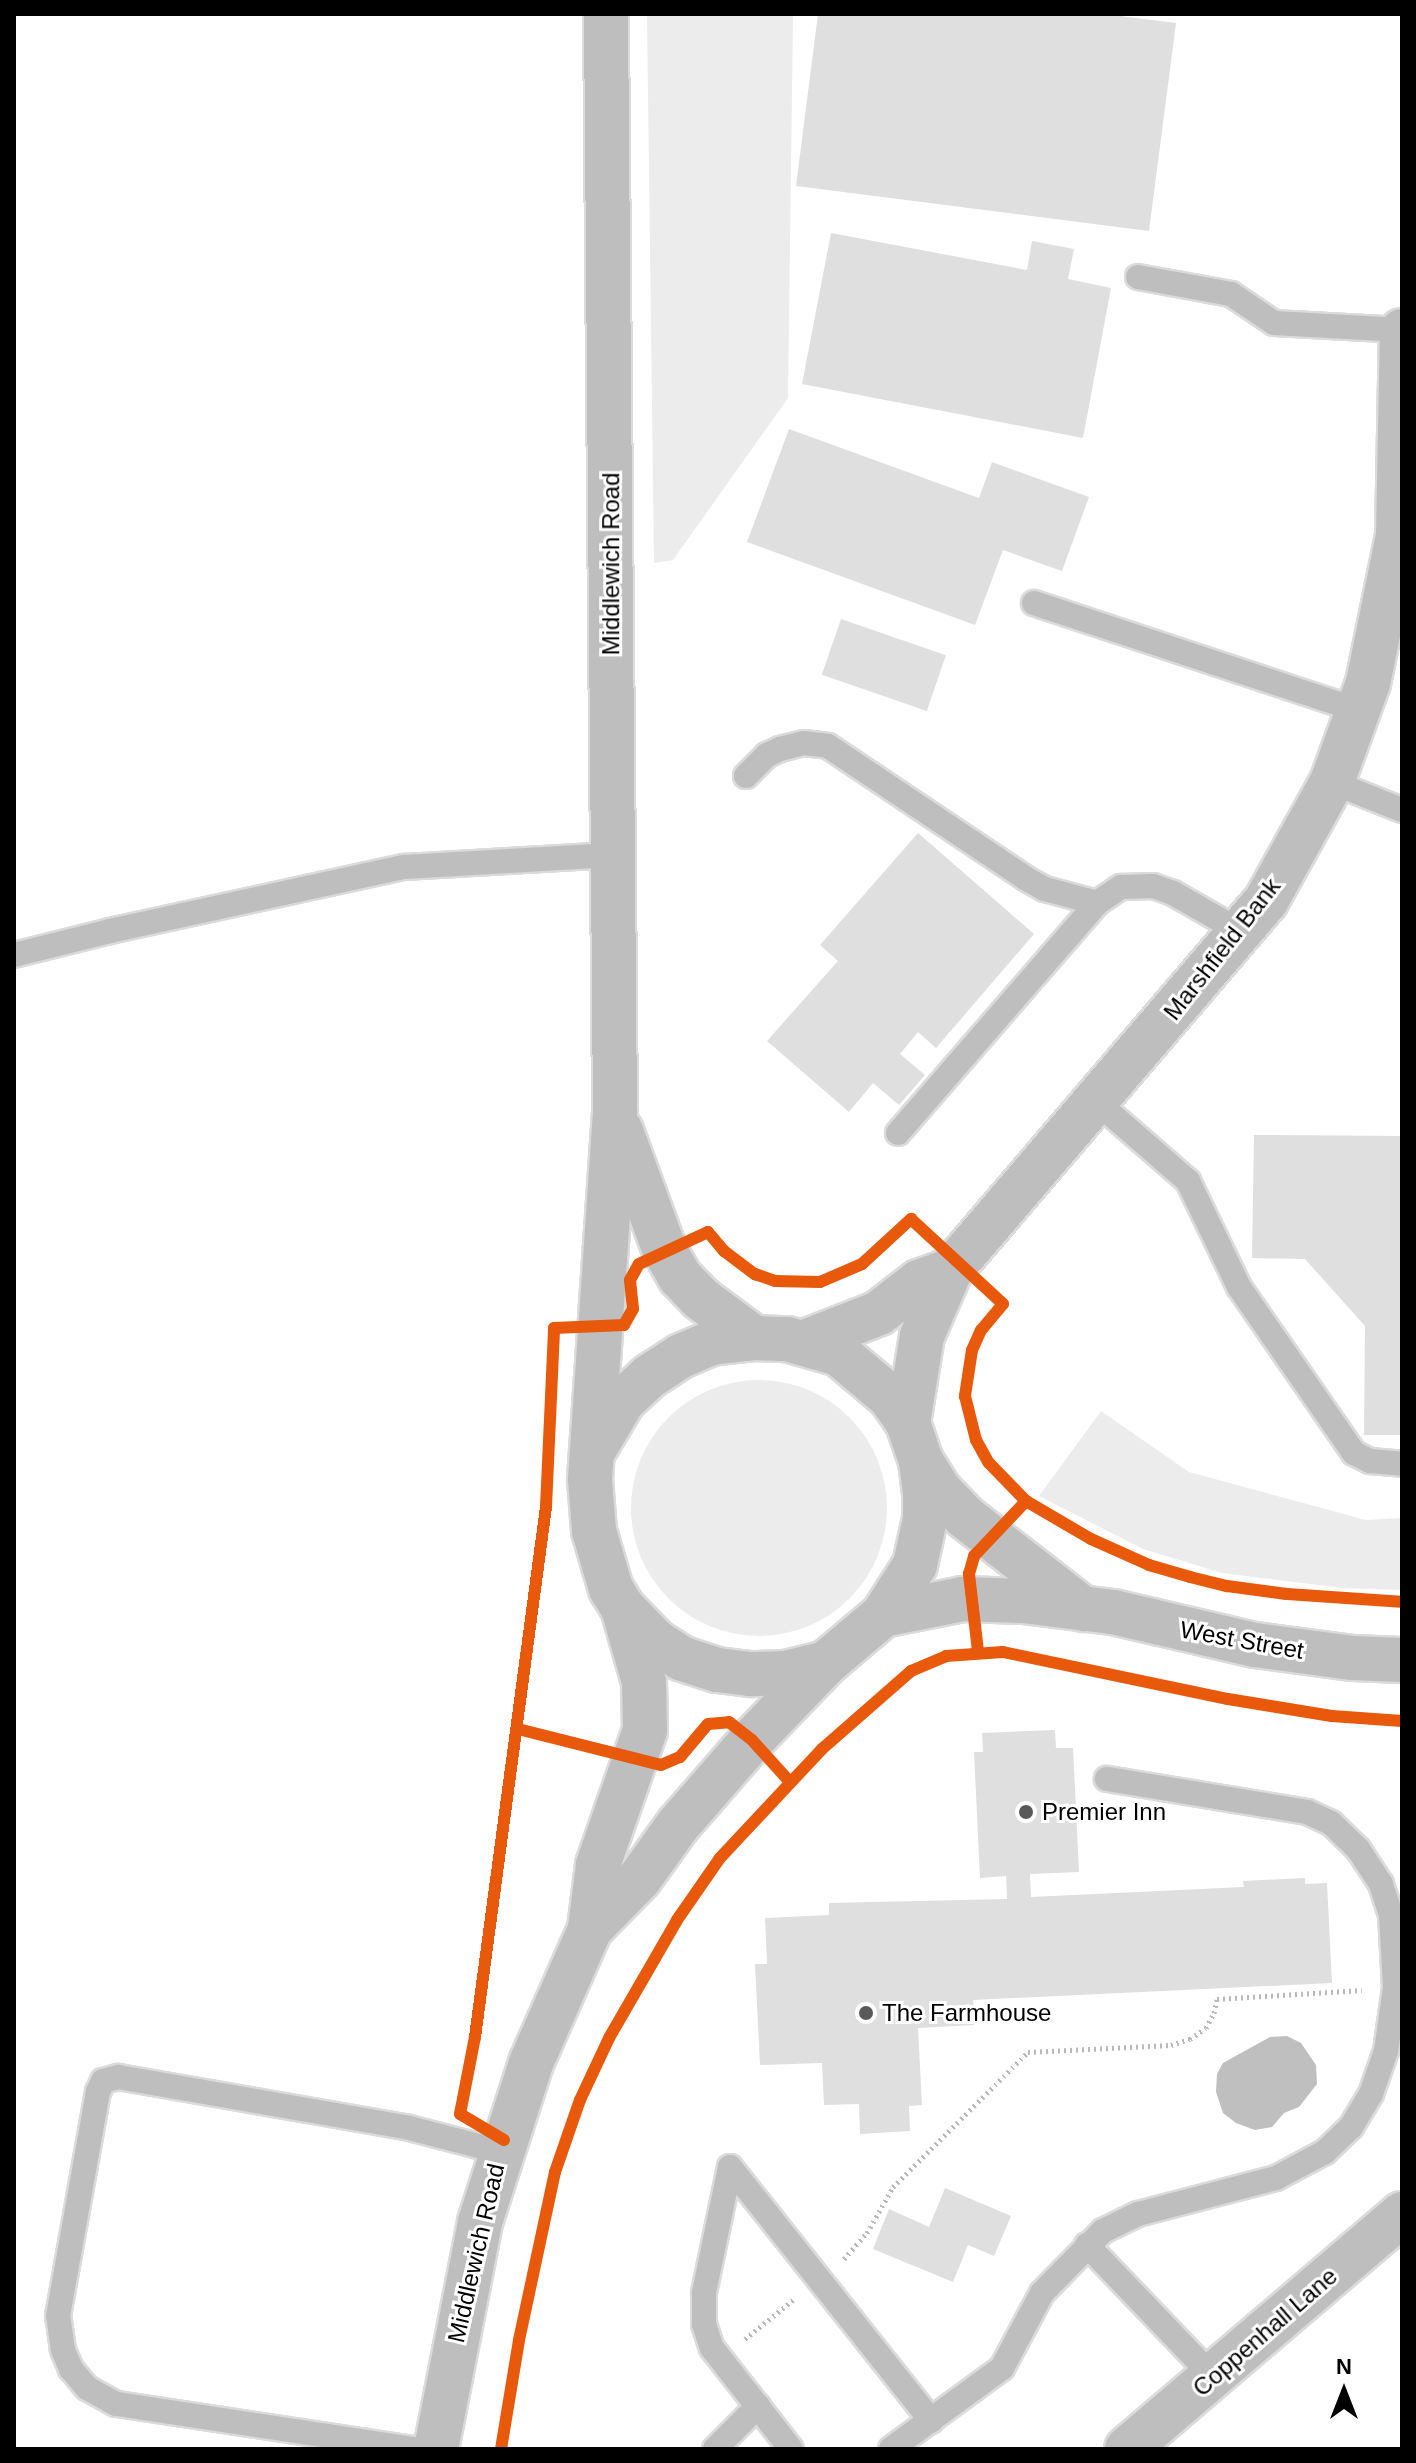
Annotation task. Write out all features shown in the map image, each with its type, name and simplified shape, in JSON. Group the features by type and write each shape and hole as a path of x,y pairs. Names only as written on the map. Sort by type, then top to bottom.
{"main road":[{"name":"Middlewich Road","path":"436,2449 480,2222 531,2063 590,1929 598,1865 645,1730 644,1682 623,1608 601,1564 590,1503 615,1114 606,14"},
{"name":"Marshfield Bank","path":"883,1615 903,1588 920,1546 925,1519 914,1442 922,1336 950,1271 1266,901 1332,782 1368,683 1398,556 1402,331"},
{"name":"Middlewich Road","path":"615,1114 665,1251 680,1277 700,1298 754,1338"},
{"name":"Marshfield Bank","path":"805,1342 879,1313 919,1282 950,1271"},
{"path":"592,1453 623,1401 650,1376 681,1356 711,1343 754,1338 805,1342"},
{"name":"West Street","path":"805,1342 839,1354 890,1397 940,1491 965,1517 1083,1609"},
{"name":"West Street","path":"883,1615 985,1598 1083,1609 1255,1645 1402,1660"},
{"path":"623,1608 656,1642 681,1658 717,1670 786,1673 826,1663"},
{"name":"Middlewich Road","path":"590,1929 640,1878 678,1825 752,1740 826,1663 883,1615"},
{"name":"Coppenhall Lane","path":"1127,2449 1402,2214"}],"lane":[{"path":"1138,277 1231,294 1274,323 1402,331"},
{"path":"1034,603 1358,710"},
{"path":"746,776 767,755 780,749 804,743 828,746 1025,878 1045,889 1097,903"},
{"path":"1332,782 1402,810"},
{"path":"14,955 404,867 613,855"},
{"path":"898,1133 1097,903 1121,887 1153,886 1196,905 1241,932"},
{"path":"1097,1102 1188,1181 1239,1287 1354,1453 1370,1461 1402,1464"},
{"path":"891,2449 1002,2368 1042,2293 1103,2231 1138,2214 1276,2178 1325,2152 1351,2127 1371,2094 1386,2051 1395,1988 1391,1915 1381,1884 1358,1849 1331,1823 1307,1812 1107,1779"},
{"path":"414,2449 116,2404 87,2388 71,2369 63,2350 58,2316 98,2092 103,2081 118,2077 409,2128 501,2152"},
{"path":"791,2449 712,2348 704,2324 704,2293 730,2167 931,2421"},
{"path":"1087,2245 1213,2377"},
{"path":"715,2449 758,2406"}],"path":[{"path":"721,2358 856,2249 893,2187 1028,2052 1171,2045 1190,2039 1206,2028 1217,1999 1395,1988"}],"shaded area":[{"path":"647,14 793,14 788,398 673,560 654,563"},
{"path":"759,1380 808,1390 840,1409 858,1427 877,1459 887,1508 877,1557 858,1589 840,1607 808,1626 759,1636 710,1626 678,1607 660,1589 641,1557 631,1508 641,1459 660,1427 678,1409 710,1390"},
{"path":"1101,1411 1189,1472 1366,1520 1402,1518 1402,1590 1343,1588 1222,1573 1143,1549 1039,1496"},
{"path":"1287,2036 1301,2043 1316,2065 1317,2084 1299,2107 1284,2113 1272,2127 1255,2130 1236,2123 1223,2113 1216,2092 1217,2074 1223,2063 1270,2037"}],"building":[{"path":"818,14 1104,14 1176,23 1149,231 796,186"},
{"path":"831,233 1027,270 1032,241 1074,249 1068,279 1111,288 1083,438 802,384"},
{"path":"789,429 979,498 992,462 1089,497 1062,571 1003,550 975,625 747,542"},
{"path":"841,619 946,655 927,711 822,675"},
{"path":"918,833 1034,934 936,1048 918,1032 900,1054 925,1075 899,1105 873,1083 849,1112 767,1041 838,961 820,945"},
{"path":"1254,1135 1402,1136 1402,1435 1364,1435 1365,1326 1305,1259 1252,1258"},
{"path":"1055,1730 1056,1748 1073,1748 1079,1872 1030,1874 1031,1897 1244,1887 1243,1881 1305,1878 1305,1884 1327,1883 1332,1983 973,2000 974,2025 918,2028 922,2105 909,2106 910,2131 860,2134 859,2104 824,2105 822,2063 760,2065 755,1964 767,1964 765,1918 829,1915 829,1903 1007,1899 1006,1876 980,1878 974,1752 983,1752 982,1733"},
{"path":"945,2188 1011,2216 994,2256 968,2245 953,2282 873,2249 889,2209 929,2227"}],"cycle path":[{"path":"504,2140 460,2114 475,2037 546,1507 554,1328 624,1325 633,1309 630,1280 639,1264 708,1232 724,1251 755,1274 775,1281 820,1282 862,1264 911,1219 1003,1304 981,1330 972,1350 965,1396 976,1440 989,1463 1026,1501 1091,1539 1149,1565 1190,1577 1227,1586 1286,1594 1402,1602"},
{"path":"978,1651 969,1574 974,1556 1026,1501"},
{"path":"501,2449 519,2340 555,2172 580,2100 609,2038 677,1920 720,1858 822,1749 911,1671 946,1656 1003,1652 1228,1699 1332,1716 1402,1721"},
{"path":"518,1729 661,1765 680,1757 708,1724 729,1722 752,1740 790,1782"}],"place":[{"name":"Premier Inn","path":"1026,1812"},
{"name":"The Farmhouse","path":"866,2013"}]}
